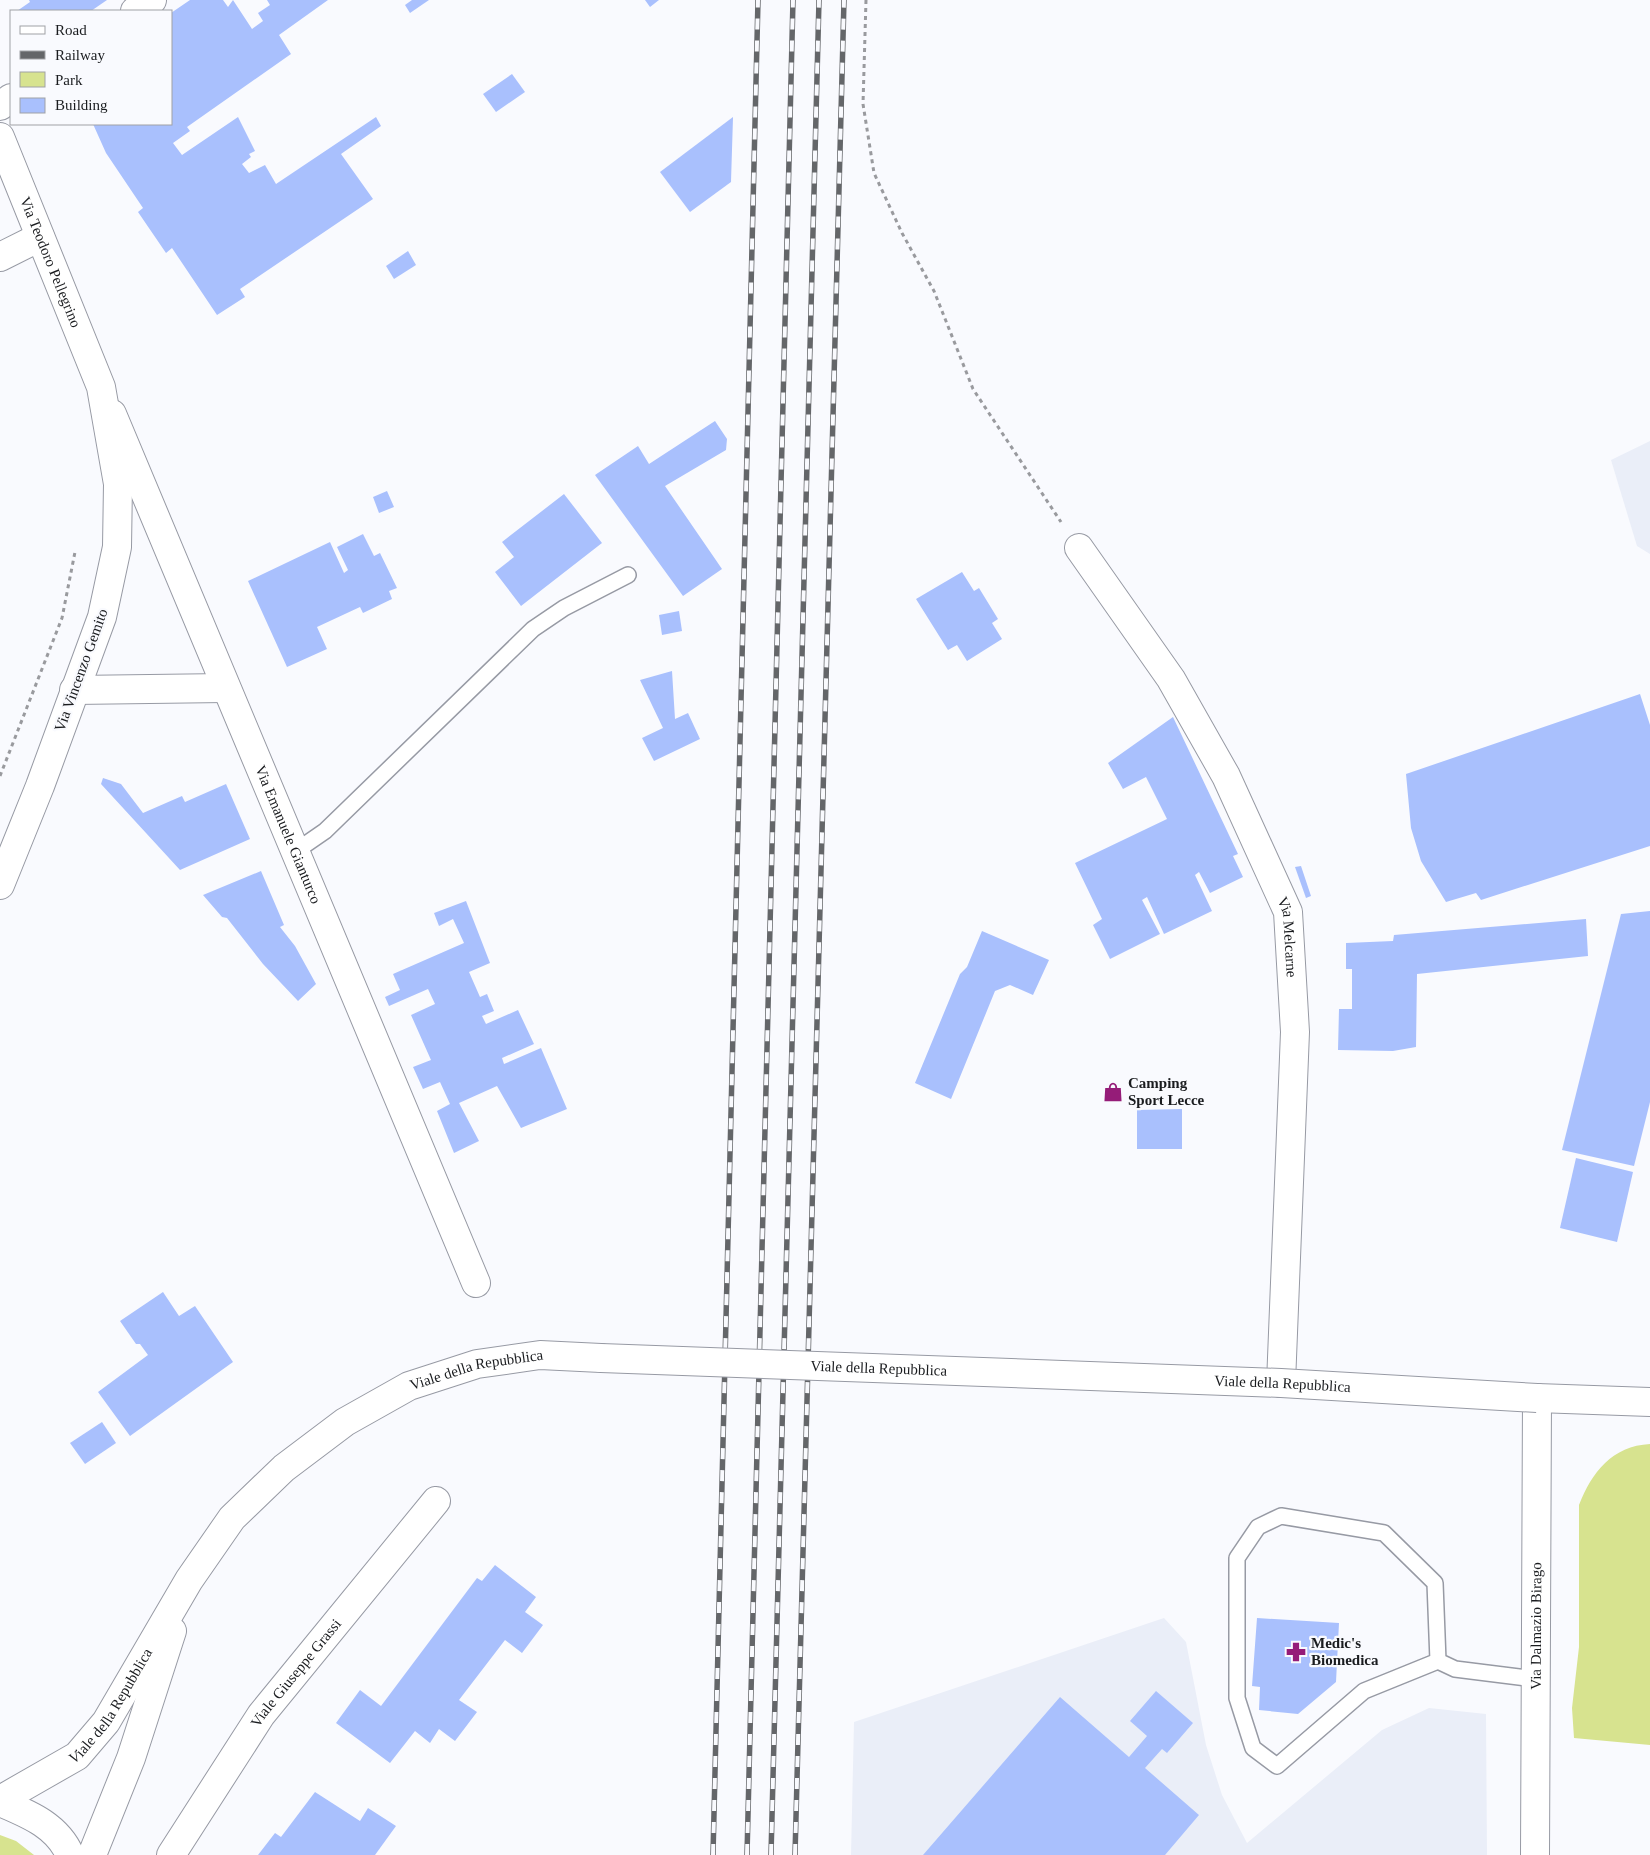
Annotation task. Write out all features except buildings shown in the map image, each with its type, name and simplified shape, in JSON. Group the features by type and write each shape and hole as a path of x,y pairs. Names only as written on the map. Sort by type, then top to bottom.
{"street":[{"path":"137,10 152,0"},
{"name":"Via Teodoro Pellegrino","path":"0,137 101,387"},
{"path":"0,257 40,237"},
{"name":"Via Emanuele Gianturco","path":"101,387 225,688 296,851 476,1283"},
{"name":"Via Vincenzo Gemito","path":"0,885 40,786 102,617 117,547 118,484 101,387"},
{"name":"Via Melcarne","path":"1079,548 1176,687 1226,776 1288,912 1295,1032 1281,1383"},
{"path":"74,690 225,688"},
{"name":"Viale della Repubblica","path":"0,1801 77,1756 106,1722 189,1580 232,1518 284,1468 345,1422 409,1386 477,1364 540,1355 1281,1383 1537,1398 1650,1402"},
{"name":"Via Dalmazio Birago","path":"1535,1855 1537,1398"},
{"name":"Viale Giuseppe Grassi","path":"171,1855 261,1715 436,1501"},
{"name":"Viale della Repubblica","path":"92,1855 131,1758 189,1580"},
{"path":"0,1801 39,1819 66,1846 70,1855"}],"lane":[{"path":"296,851 325,831 533,629 564,608 628,575"},
{"path":"1438,1661 1435,1583 1384,1533 1281,1516 1258,1527 1237,1558 1237,1698 1253,1748 1277,1766 1364,1691 1438,1661 1455,1669 1535,1679"}],"path":[{"path":"866,0 863,104 874,173 902,233 934,291 973,389 1079,548"},
{"path":"0,776 62,618 75,552"}],"shaded area":[{"path":"1650,441 1650,554 1637,546 1611,460"},
{"path":"1164,1618 1186,1642 1206,1745 1222,1795 1247,1843 1382,1730 1429,1708 1486,1714 1487,1855 851,1855 854,1722"}],"green space":[{"path":"1650,1444 1650,1745 1574,1738 1572,1708 1579,1647 1579,1505 1597,1472 1614,1455 1637,1446"},
{"path":"0,1835 16,1841 34,1855 0,1855"}],"railway":[{"path":"713,1855 758,0"},
{"path":"747,1855 793,0"},
{"path":"771,1855 819,0"},
{"path":"795,1855 844,0"}],"place":[{"name":"Camping Sport Lecce","path":"1113,1092"},
{"name":"Medic's Biomedica","path":"1296,1652"}]}
